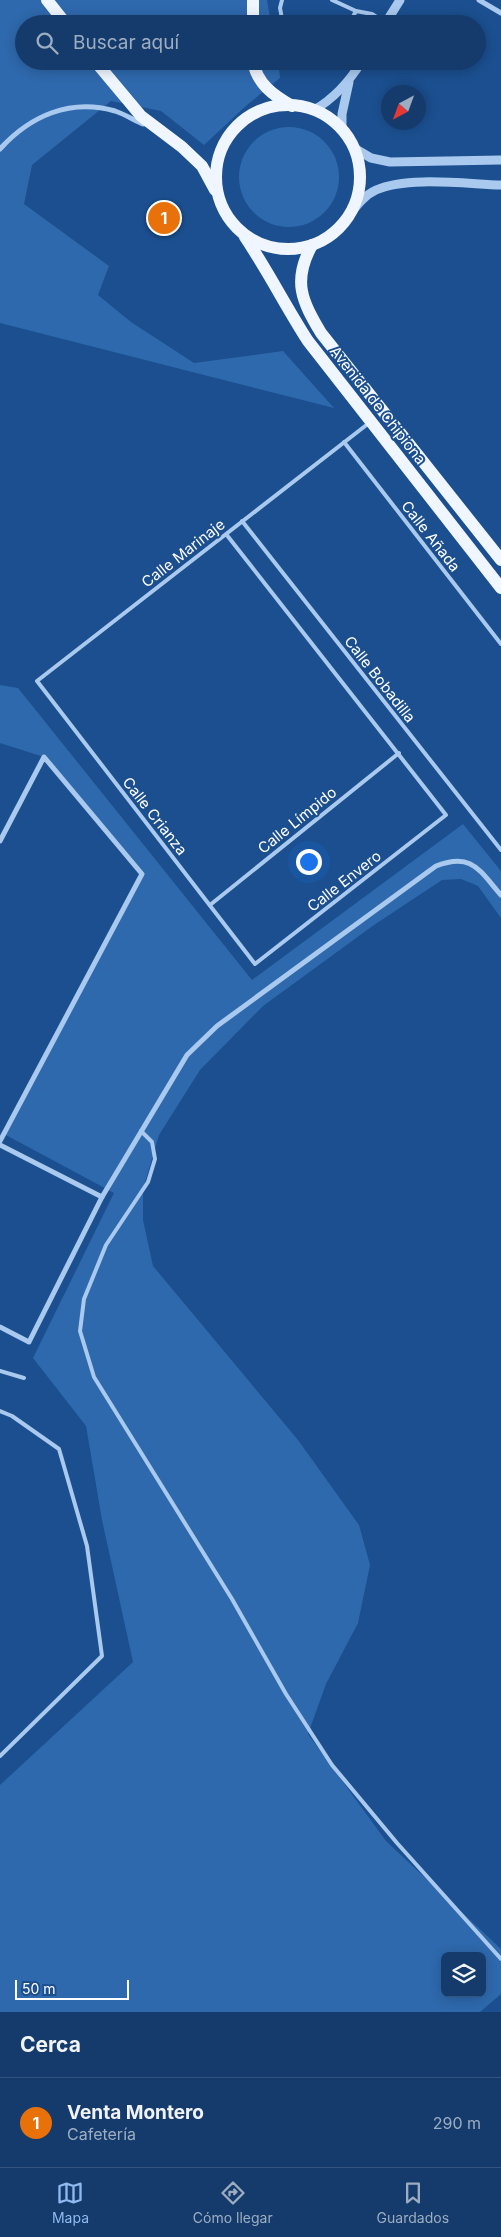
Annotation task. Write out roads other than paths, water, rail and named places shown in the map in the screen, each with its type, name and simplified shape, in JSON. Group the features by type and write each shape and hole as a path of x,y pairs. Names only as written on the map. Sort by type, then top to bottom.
{"main road":[{"path":"48,0 59,15"},
{"path":"253,0 253,15"},
{"path":"102,70 132,107 160,132 182,147 202,166 219,196 227,216 242,232 258,242 275,248 294,249 312,245 334,232 350,213 357,198 360,181 359,164 354,148 342,130 329,119 314,110 292,106 272,107 254,114 238,125 226,140 219,158 216,177 219,196"},
{"path":"255,70 262,83 273,95 292,106"},
{"name":"Avenida de Chipiona","path":"242,232 266,268 284,304 308,341 501,588"},
{"name":"Avenida de Chipiona","path":"312,245 304,260 300,281 304,305 321,333 501,560"}],"street":[{"path":"391,15 400,0"},
{"path":"479,0 501,13"},
{"path":"314,110 327,102 350,81 357,70"},
{"path":"342,130 342,114 350,81"},
{"path":"0,149 14,133 41,116 66,108 89,107 115,111 160,132"},
{"path":"354,148 371,158 390,162 501,160"},
{"path":"350,213 366,196 393,185 422,182 501,185"},
{"path":"0,841 44,757 142,874 0,1141"},
{"path":"0,1327 29,1342 102,1197 141,1131 188,1055 217,1026 436,866 453,860 474,864 501,895"},
{"path":"0,1146 102,1197"}],"lane":[{"path":"281,15 280,8 282,0"},
{"path":"332,0 356,11 374,15"},
{"path":"354,15 356,11"},
{"name":"Calle Marinaje","path":"37,681 370,422"},
{"name":"Calle Añada","path":"344,442 501,644"},
{"name":"Calle Bobadilla","path":"242,521 501,850"},
{"name":"Calle Bobadilla","path":"226,534 446,815"},
{"name":"Calle Crianza","path":"37,681 255,964"},
{"name":"Calle Límpido","path":"210,905 399,753"},
{"name":"Calle Envero","path":"255,964 446,815"},
{"path":"141,1131 152,1142 155,1159 148,1182 106,1245 84,1299 80,1330 94,1377 232,1599 286,1694 332,1765 397,1843 501,1959"},
{"path":"0,1371 24,1378"},
{"path":"0,1411 12,1416 59,1449 86,1546 102,1656 0,1756"}],"place":[{"name":"Venta Montero","path":"164,218"}]}
